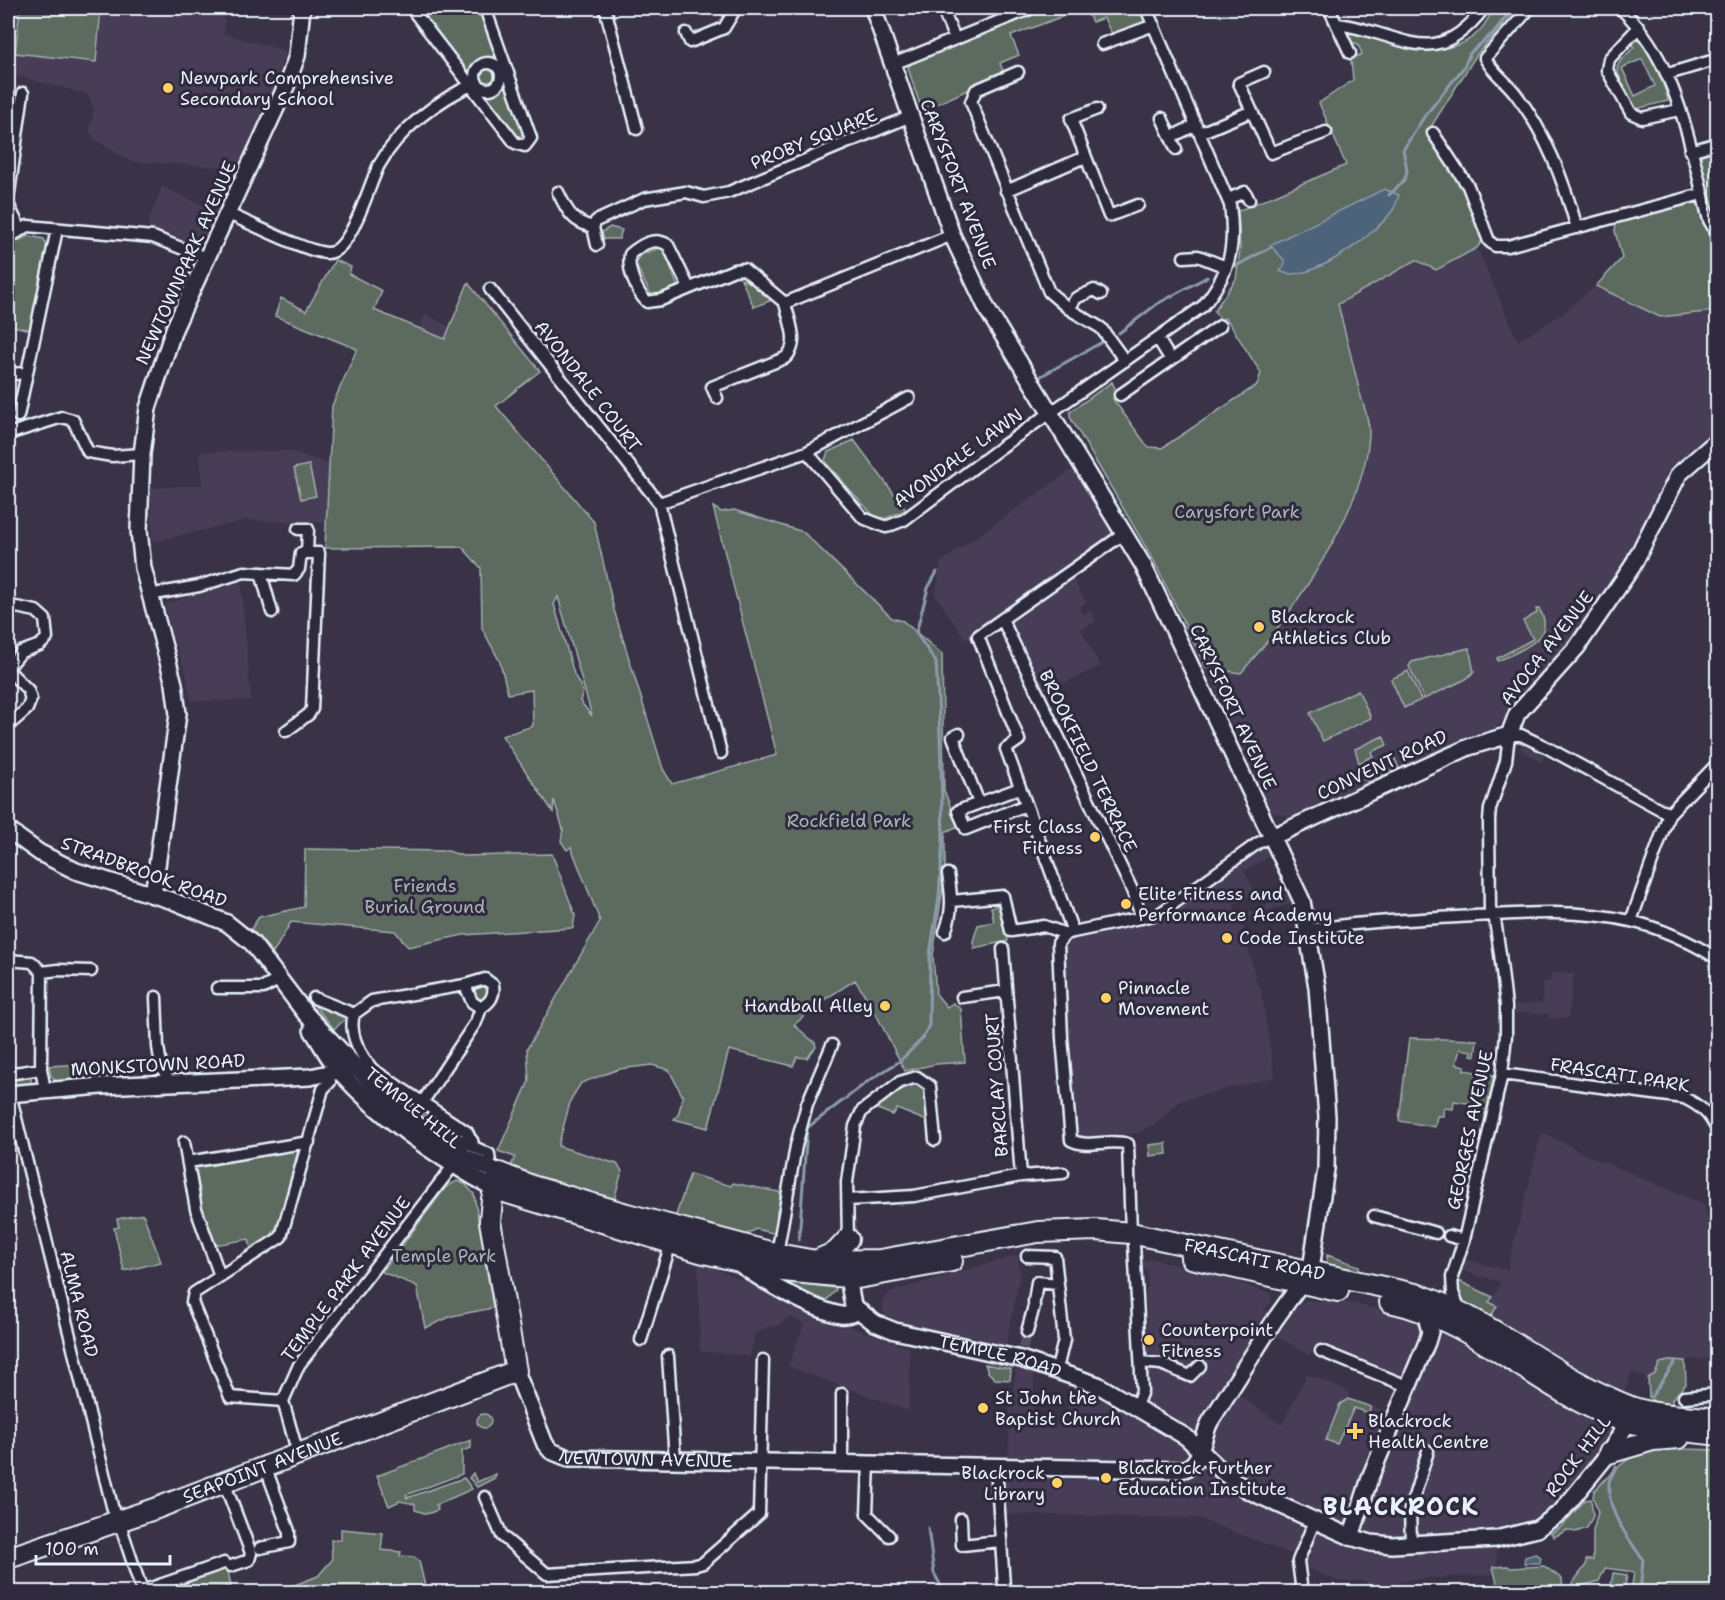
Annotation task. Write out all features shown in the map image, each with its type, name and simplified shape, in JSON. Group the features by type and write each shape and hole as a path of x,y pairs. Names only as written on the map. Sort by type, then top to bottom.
{"highway":[{"path":"497,1181 532,1186 627,1214 852,1272"},
{"path":"497,1181 527,1200 733,1260 783,1271 852,1272"},
{"name":"NEWTOWN AVENUE","path":"497,1181 490,1221 516,1371"},
{"path":"490,1221 506,1207 527,1200"},
{"name":"FRASCATI ROAD","path":"852,1272 915,1269 1039,1243 1133,1238 1305,1277 1413,1307 1445,1321 1602,1413 1712,1424"},
{"path":"816,1261 836,1252 848,1239"},
{"name":"FRASCATI ROAD","path":"1305,1277 1420,1295 1462,1313 1630,1414 1655,1412 1712,1424"},
{"name":"SEAPOINT AVENUE","path":"8,1558 224,1482 516,1371"},
{"path":"1609,1453 1712,1424"}],"main road":[{"name":"NEWTOWNPARK AVENUE","path":"153,895 178,714 174,684 149,595 139,530 142,454 148,408 161,363 294,64 302,8"},
{"name":"CARYSFORT AVENUE","path":"873,8 952,235 988,311 1125,532 1158,594 1300,893 1321,1028 1327,1144 1305,1277 1210,1422 1200,1449"},
{"name":"AVOCA AVENUE","path":"1509,735 1517,714 1577,646 1632,567 1679,474 1718,440"},
{"name":"CONVENT ROAD","path":"1274,836 1458,752 1509,735"},
{"name":"STRADBROOK ROAD","path":"8,830 40,853 76,871 153,895 227,923 252,943 305,1013 308,1023 347,1076"},
{"name":"MONKSTOWN ROAD","path":"9,1094 45,1090 347,1076"},
{"name":"TEMPLE HILL","path":"347,1076 389,1102 497,1181"},
{"name":"TEMPLE HILL","path":"347,1076 380,1110 449,1172 497,1181"},
{"path":"434,1137 446,1137 462,1143 470,1142"},
{"path":"733,1260 761,1280 841,1315 860,1311 862,1304 852,1272"},
{"name":"TEMPLE ROAD","path":"860,1311 875,1323 908,1335 1022,1354 1098,1385 1186,1437 1225,1474 1249,1491 1315,1520"},
{"path":"1351,1537 1370,1484 1371,1475 1430,1332 1425,1312"},
{"name":"NEWTOWN AVENUE","path":"516,1371 528,1405 551,1451 568,1458 1180,1470 1196,1462 1200,1449"},
{"name":"ROCK HILL","path":"1315,1520 1351,1537 1383,1544 1496,1539 1528,1533 1553,1519 1580,1489 1609,1453 1630,1414"}],"street":[{"path":"411,8 473,84 515,143 521,147 529,143 531,138 501,64 485,8"},
{"path":"606,8 637,129"},
{"path":"686,33 690,42 724,28 736,8"},
{"path":"942,8 954,39"},
{"path":"892,64 1032,8"},
{"path":"1051,411 1203,306 1221,284 1232,255 1234,236 1228,199 1146,8"},
{"path":"1329,8 1350,53"},
{"path":"1337,24 1428,46 1458,37 1470,27 1484,8"},
{"path":"1530,8 1485,58 1515,93 1545,139 1563,180 1577,228"},
{"path":"1628,10 1668,74 1702,194 1718,236"},
{"path":"1102,44 1154,25"},
{"path":"1639,27 1609,59 1607,70 1631,113 1642,118 1679,110"},
{"path":"1668,74 1718,59"},
{"path":"228,214 312,249 327,253 338,250 348,238 379,166 396,140 425,114 473,84 478,67 486,63 501,64"},
{"path":"473,84 483,89 496,87 501,80 501,64"},
{"path":"1018,72 976,90 971,102 1049,292 1069,309 1101,328 1125,361"},
{"path":"1264,72 1239,83 1271,153 1326,132"},
{"path":"20,230 8,202 22,93"},
{"path":"1097,109 1071,119 1109,216 1138,205"},
{"path":"1171,137 1252,111"},
{"name":"PROBY SQUARE","path":"593,227 596,221 644,199 686,192 704,197 729,192 911,117"},
{"path":"1162,118 1176,149"},
{"path":"1433,134 1468,186 1489,241 1495,246 1508,246 1702,194"},
{"path":"1690,151 1718,143"},
{"path":"1006,191 1085,157"},
{"path":"1228,199 1245,191"},
{"path":"558,192 564,207 578,224 593,227 597,245"},
{"path":"8,238 28,226 153,237 206,258"},
{"path":"18,416 57,229"},
{"path":"789,301 952,235"},
{"path":"689,288 668,245 662,241 656,240 630,254 628,260 639,291 648,302 661,300 734,270 744,269 789,301 795,343 792,351 785,358 712,387 717,398"},
{"path":"1184,257 1198,256 1226,267"},
{"name":"AVONDALE COURT","path":"490,289 660,503 721,753"},
{"path":"1069,309 1076,298 1094,290 1101,294"},
{"path":"1120,395 1220,326"},
{"path":"1158,339 1172,360"},
{"path":"8,374 26,373"},
{"path":"660,503 807,452 909,398"},
{"name":"AVONDALE LAWN","path":"807,452 863,518 886,527 904,520 1051,411"},
{"path":"8,434 62,417 73,420 88,452 112,456 142,454"},
{"path":"298,529 308,530 308,553"},
{"path":"1069,933 1006,749 1019,740 978,636 1125,532"},
{"path":"149,595 199,586 244,572 294,575 298,571 300,553 319,553 312,708 309,714 286,731"},
{"path":"261,573 272,612"},
{"path":"8,726 27,709 31,699 28,690 8,669 21,652 40,645 46,638 45,619 36,611 16,607"},
{"name":"BROOKFIELD TERRACE","path":"1002,619 1132,890 1142,918"},
{"path":"959,734 953,737 979,803"},
{"path":"1509,735 1521,735 1546,747 1669,814"},
{"name":"GEORGES AVENUE","path":"1462,1313 1453,1293 1452,1276 1464,1240 1502,1074 1506,1006 1494,915 1490,910 1490,809 1504,767 1509,735"},
{"path":"1631,921 1669,814 1718,763"},
{"path":"1020,788 958,811 966,829 1026,805"},
{"path":"952,902 1003,896 1011,931 1044,926 1069,933 1159,914 1258,843 1274,836"},
{"path":"945,932 951,917 952,902 948,874"},
{"path":"1307,930 1341,924 1494,915 1567,914 1631,921 1684,939 1718,959"},
{"path":"1069,933 1058,943 1058,957 1071,1140 1078,1144 1128,1144 1142,1391 1136,1406"},
{"name":"BARCLAY COURT","path":"1003,949 1021,1176"},
{"path":"8,960 32,962 42,972 41,1069 45,1090"},
{"path":"42,972 58,969 91,971"},
{"path":"218,988 263,988 280,979"},
{"path":"422,1103 476,1022 481,1008 489,1003 494,992 493,985 485,979 465,985 372,1001 354,1014 351,1027 366,1061 381,1076 466,1132 474,1147 489,1154 497,1181"},
{"path":"465,985 472,1002 481,1008"},
{"name":"BARCLAY COURT","path":"962,997 1006,991"},
{"path":"156,998 158,1047 161,1065 170,1084"},
{"path":"314,998 354,1014"},
{"path":"777,1254 804,1115 832,1045"},
{"path":"8,1074 41,1069"},
{"name":"FRASCATI PARK","path":"1502,1074 1684,1098 1699,1105 1712,1119 1718,1132"},
{"path":"298,1454 283,1401 235,1399 226,1391 192,1302 194,1293 280,1237 323,1089 347,1076"},
{"path":"852,1272 848,1239 847,1182 853,1133 862,1111 900,1082 917,1077 930,1086 935,1140"},
{"name":"ALMA ROAD","path":"9,1094 117,1521 142,1591 249,1560 251,1553 224,1482"},
{"path":"184,1142 196,1209 220,1276"},
{"path":"188,1162 309,1142"},
{"name":"TEMPLE PARK AVENUE","path":"283,1401 299,1365 449,1172"},
{"name":"BARCLAY COURT","path":"848,1200 914,1196 1021,1176 1063,1173"},
{"path":"1374,1216 1436,1233"},
{"path":"1449,1236 1464,1240"},
{"path":"641,1340 671,1243"},
{"path":"1028,1256 1055,1257 1064,1340 1057,1369"},
{"path":"1027,1332 1037,1282 1058,1284"},
{"path":"1321,1351 1407,1386"},
{"path":"668,1356 675,1460"},
{"path":"485,1497 502,1536 547,1574 696,1565 710,1558 759,1514 763,1360"},
{"path":"1141,1362 1161,1364 1190,1376 1200,1366"},
{"path":"842,1394 842,1463"},
{"path":"1684,1397 1718,1394"},
{"path":"1411,1544 1410,1510 1428,1451"},
{"path":"869,1464 867,1514 889,1536"},
{"path":"260,1548 289,1542 289,1531 265,1466"},
{"path":"996,1466 1000,1541 1004,1586 1007,1593"},
{"path":"961,1519 962,1545 1000,1541"},
{"path":"1302,1593 1298,1561 1315,1520"}],"shaded area":[{"name":"Newpark Comprehensive Secondary School","path":"8,8 225,8 224,34 286,51 273,92 237,168 129,161 94,139 89,130 94,110 88,94 8,74"},
{"path":"162,187 217,211 198,251 149,232 149,219"},
{"path":"1477,248 1518,341 1559,316 1596,286 1660,317 1717,311 1717,430 1666,474 1643,529 1601,601 1573,639 1498,726 1293,817 1272,812 1206,668 1241,673 1268,642 1291,611 1346,516 1366,465 1370,430 1338,304 1416,260 1436,270"},
{"path":"425,314 450,327 445,340 419,329"},
{"path":"290,451 328,464 327,523 247,520 152,542 151,488 202,485 200,452"},
{"path":"1074,468 1115,529 1115,535 1003,614 992,618 990,624 966,640 935,595 941,562"},
{"path":"1071,575 1086,603 1079,607 1083,615 1091,611 1096,621 1081,629 1100,666 1044,693 1007,621"},
{"path":"241,582 251,700 191,701 186,673 173,638 165,604"},
{"path":"1523,745 1544,756 1541,762 1520,749"},
{"path":"1262,847 1266,847 1271,856 1244,871 1255,892 1233,905 1238,917 1290,893 1294,904 1277,907 1243,926 1257,985 1260,985 1275,1077 1182,1100 1154,1124 1137,1133 1073,1138 1062,945 1072,938 1161,921"},
{"path":"1551,973 1574,974 1568,1018 1549,1018 1549,1014 1529,1014 1529,1012 1515,1014 1515,1005 1542,1003 1542,982 1550,982"},
{"path":"1542,1132 1585,1154 1703,1204 1717,1246 1717,1359 1673,1360 1660,1363 1654,1375 1648,1378 1632,1372 1608,1438 1560,1504 1543,1518 1495,1532 1498,1574 1412,1579 1388,1585 1366,1585 1366,1581 1338,1581 1305,1567 1293,1555 1198,1518 1004,1514 1002,1476 1008,1475 1010,1395 1013,1394 1016,1369 1034,1373 1034,1425 1067,1425 1067,1385 1121,1409 1139,1410 1149,1386 1146,1290 1148,1287 1147,1270 1143,1269 1143,1261 1151,1259 1201,1270 1271,1294 1272,1301 1264,1309 1266,1311 1257,1330 1221,1388 1228,1394 1240,1396 1282,1425 1307,1374 1348,1391 1348,1398 1394,1413 1426,1363 1437,1335 1443,1332 1470,1348 1501,1282 1462,1271 1464,1259 1507,1270"},
{"path":"1018,1255 1020,1275 1005,1349 968,1337 892,1321 885,1316 882,1302 890,1292"},
{"path":"698,1261 840,1323 910,1348 909,1411 788,1366 804,1324 790,1317 777,1326 769,1326 755,1334 749,1356 700,1351"},
{"path":"1324,1298 1400,1313 1421,1322 1423,1331 1403,1378 1315,1345 1309,1355 1277,1336 1299,1304 1307,1300 1323,1302"}],"green space":[{"path":"20,8 101,8 96,62 15,53"},
{"path":"416,8 481,8 496,52 494,59 481,63 471,73 468,72"},
{"path":"1051,8 1084,8 1011,36 1019,55 1000,63 1004,73 922,111 908,68 912,62"},
{"path":"1085,8 1141,8 1145,21 1116,35 1110,31 1104,18 1092,22"},
{"name":"Carysfort Park","path":"1493,8 1518,8 1477,54 1427,133 1464,186 1483,240 1477,248 1436,270 1416,260 1338,304 1369,428 1365,463 1355,494 1341,527 1303,592 1241,673 1206,668 1154,561 1070,417 1070,412 1112,382 1117,393 1113,399 1148,447 1162,448 1257,385 1261,373 1228,321 1224,318 1221,320 1214,311 1236,279 1240,249 1238,211 1346,165 1319,103 1353,80 1351,59 1362,54 1358,44 1350,42 1349,33 1357,32 1415,47 1452,47 1468,40 1482,28"},
{"path":"1635,39 1645,48 1660,76 1668,101 1636,109 1620,80 1617,69 1621,60 1634,47 1631,44","holes":["1642,59 1655,86 1635,96 1622,68"]},
{"path":"488,68 496,76 488,84 480,76"},
{"path":"505,75 524,132 521,136 516,136 478,90 495,89 501,84"},
{"path":"1718,149 1717,211 1713,206 1700,161 1702,153"},
{"path":"1695,201 1701,204 1717,244 1715,311 1660,317 1596,286 1622,258 1615,231 1616,223"},
{"path":"610,227 622,230 619,239 604,239 602,232"},
{"path":"28,236 44,239 48,249 31,330 8,325 8,246"},
{"path":"659,248 664,250 678,287 652,297 635,263 640,255"},
{"name":"Rockfield Park","path":"335,260 351,267 349,274 382,291 374,310 445,339 468,283 540,371 496,406 594,522 614,610 663,769 672,784 777,755 713,507 721,512 734,510 803,532 892,618 903,621 942,654 944,790 958,826 945,832 945,872 933,956 936,994 947,1007 953,1003 961,1009 965,1062 936,1064 905,1071 872,1006 855,980 819,1003 794,1025 815,1043 816,1047 807,1058 797,1057 793,1066 729,1050 708,1128 674,1119 678,1115 683,1097 669,1070 652,1065 619,1069 581,1083 571,1099 558,1146 617,1164 622,1171 614,1200 510,1168 515,1157 498,1151 529,1081 527,1049 600,921 571,847 567,850 561,841 563,829 554,800 553,812 502,736 533,726 532,690 508,694 500,662 482,628 481,568 462,547 325,548 332,406 357,349 275,316 281,298 306,311","holes":["558,597 592,716 580,701 583,692 574,674 554,604"]},
{"path":"741,279 751,283 772,300 754,307"},
{"path":"854,440 906,510 884,519 873,515 828,465 825,460 828,452"},
{"path":"309,465 316,496 301,499 294,468"},
{"path":"1536,609 1539,609 1544,619 1544,628 1540,636 1525,648 1498,661 1497,658 1533,639 1523,621 1537,613"},
{"path":"1469,648 1474,672 1466,679 1424,699 1409,666 1412,662"},
{"path":"1408,671 1421,700 1404,708 1391,679"},
{"path":"1358,690 1371,718 1323,741 1310,713"},
{"path":"1383,736 1387,745 1371,752 1373,756 1359,763 1355,749"},
{"path":"1395,759 1400,771 1372,784 1363,779 1362,771 1370,774"},
{"name":"Friends Burial Ground","path":"305,849 448,851 463,856 552,854 575,915 573,928 463,935 408,947 395,931 291,922 273,953 251,929 259,917 304,907"},
{"path":"1714,864 1717,865 1717,896 1709,892"},
{"path":"1001,905 1008,941 974,948 973,941 978,925 994,922 991,907"},
{"path":"482,985 487,987 489,992 487,997 482,999 477,997 475,992 477,987"},
{"path":"316,1003 341,1014 346,1019 334,1029 314,1005"},
{"path":"1409,1038 1477,1040 1475,1056 1471,1055 1472,1051 1460,1049 1456,1064 1465,1066 1464,1070 1494,1075 1486,1114 1473,1112 1474,1104 1454,1101 1453,1109 1444,1108 1443,1116 1437,1116 1435,1127 1399,1121"},
{"path":"98,1063 99,1080 57,1081 51,1076 49,1066"},
{"path":"31,1075 31,1083 8,1088 8,1078"},
{"path":"379,1079 462,1135 460,1136 418,1112"},
{"path":"912,1083 922,1086 925,1090 927,1121 897,1109 893,1115 875,1108"},
{"path":"1166,1143 1167,1154 1150,1156 1149,1145"},
{"path":"298,1150 280,1223 269,1238 251,1249 249,1239 215,1245 202,1210 196,1168"},
{"path":"690,1174 731,1186 733,1183 784,1193 781,1209 777,1210 777,1234 756,1229 746,1235 675,1218"},
{"name":"Temple Park","path":"457,1181 465,1184 474,1194 493,1308 452,1316 425,1328 417,1286 382,1272 446,1187"},
{"path":"143,1214 161,1262 124,1271 114,1228 119,1227 117,1219"},
{"path":"1327,1255 1359,1266 1359,1271 1365,1273 1364,1276 1331,1268 1327,1262"},
{"path":"1459,1281 1493,1297 1489,1302 1497,1306 1490,1318 1464,1308 1457,1295"},
{"path":"786,1283 836,1290 826,1301"},
{"path":"1673,1360 1685,1361 1686,1384 1672,1399 1672,1406 1656,1403 1649,1397 1648,1378 1655,1374 1660,1363"},
{"path":"985,1364 1011,1369 1010,1380 995,1379 988,1372"},
{"path":"1348,1399 1371,1407 1368,1413 1354,1408 1337,1444 1326,1440 1340,1404"},
{"path":"484,1414 489,1416 491,1421 489,1426 484,1428 479,1426 477,1421 479,1416"},
{"path":"471,1440 471,1448 462,1451 462,1474 406,1495 407,1498 464,1478 472,1489 436,1505 438,1510 427,1514 415,1510 415,1504 400,1501 389,1506 377,1476"},
{"path":"1682,1446 1684,1449 1717,1450 1717,1516 1710,1530 1717,1533 1717,1592 1631,1592 1634,1572 1605,1568 1599,1581 1573,1588 1572,1584 1586,1565 1586,1560 1593,1560 1593,1531 1598,1512 1593,1497 1594,1491 1632,1457 1652,1450"},
{"path":"473,1473 477,1482 496,1474 495,1478 477,1487 469,1478"},
{"path":"1591,1499 1593,1516 1587,1528 1576,1532 1567,1530 1554,1537 1551,1533 1561,1527 1585,1500"},
{"path":"341,1529 383,1533 381,1550 401,1552 400,1556 414,1557 419,1561 425,1586 421,1592 276,1592 318,1576 332,1560 331,1540 341,1540"},
{"path":"227,1566 231,1586 200,1592 153,1592"},
{"path":"1508,1566 1510,1568 1544,1566 1562,1579 1563,1591 1495,1592 1497,1583 1493,1567"},
{"path":"1613,1573 1627,1575 1624,1592 1610,1592"}],"water":[{"path":"1384,189 1399,195 1394,208 1359,243 1324,264 1307,271 1292,274 1280,271 1285,261 1270,245"},
{"path":"1535,1554 1541,1557 1540,1563 1524,1563 1525,1557"}],"waterway":[{"path":"1389,195 1406,176 1403,150 1424,117 1464,67 1470,53 1493,33 1513,8"},
{"path":"1236,266 1271,247"},
{"path":"1119,333 1157,304 1207,277"},
{"path":"1036,379 1102,342"},
{"path":"799,1240 807,1128 867,1082 900,1061 923,1038 929,1025 930,955 939,897 943,837 940,735 936,662 916,633 928,588 937,572"},
{"path":"1652,1396 1675,1362"},
{"path":"1616,1466 1609,1481 1609,1494 1620,1524 1643,1560 1640,1592"},
{"path":"928,1528 934,1573 944,1592"}],"tunnel":[{"path":"1023,1348 1027,1332"}],"place":[{"name":"Newpark Comprehensive Secondary School","path":"168,88"},
{"name":"Blackrock Athletics Club","path":"1259,627"},
{"name":"First Class Fitness","path":"1095,837"},
{"name":"Elite Fitness and Performance Academy","path":"1126,904"},
{"name":"Code Institute","path":"1227,938"},
{"name":"Pinnacle Movement","path":"1106,998"},
{"name":"Handball Alley","path":"885,1006"},
{"name":"Counterpoint Fitness","path":"1149,1340"},
{"name":"St John the Baptist Church","path":"983,1408"},
{"name":"Blackrock Health Centre","path":"1355,1431"},
{"name":"Blackrock Further Education Institute","path":"1106,1478"},
{"name":"Blackrock Library","path":"1057,1483"}],"district":[{"name":"BLACKROCK","path":"1401,1507"}]}
